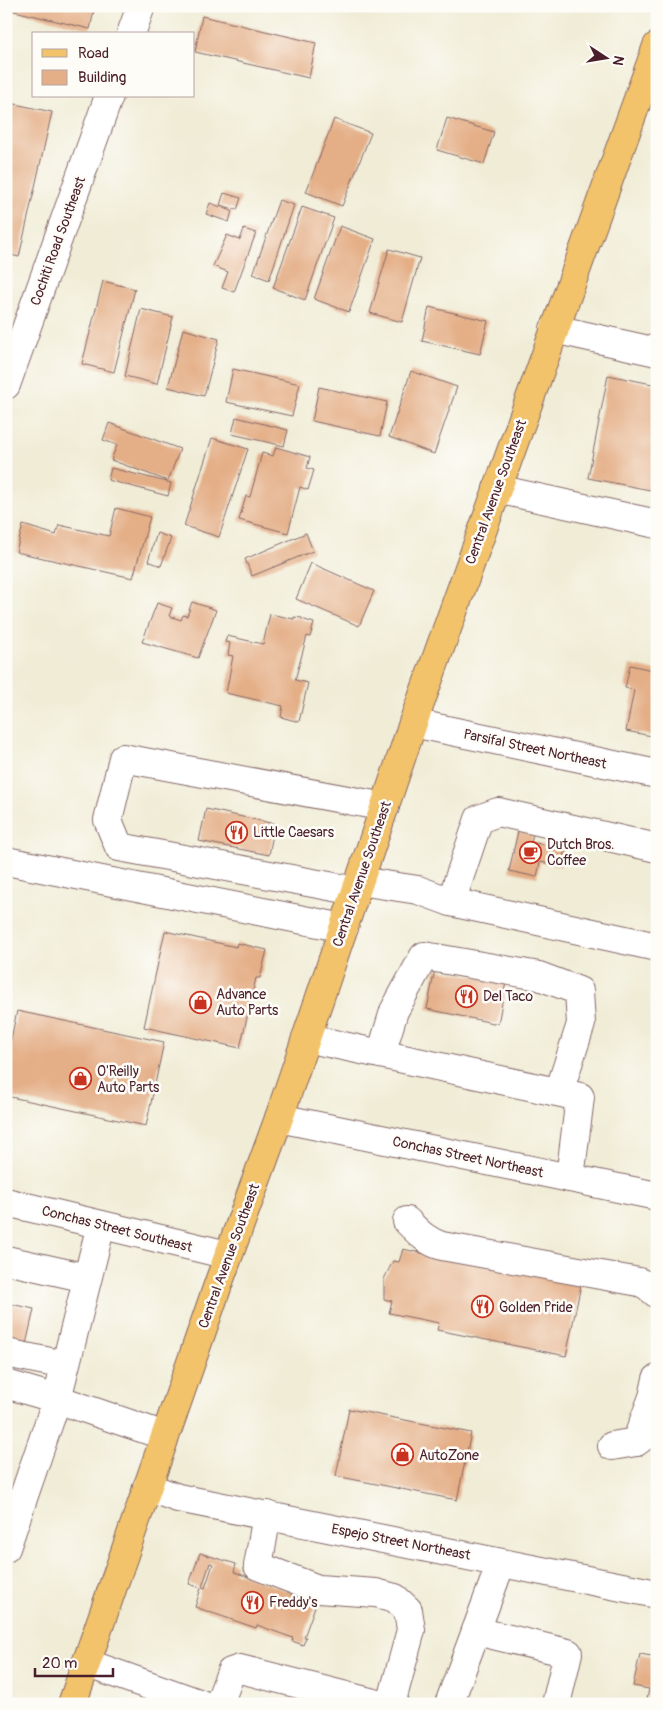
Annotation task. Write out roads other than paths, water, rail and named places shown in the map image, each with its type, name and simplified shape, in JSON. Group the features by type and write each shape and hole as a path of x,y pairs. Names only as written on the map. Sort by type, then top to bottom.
{"main road":[{"name":"Central Avenue Southeast","path":"72,1704 228,1255 279,1118 413,723 657,46"}],"street":[{"path":"132,32 141,6"},
{"name":"Cochiti Road Southeast","path":"6,385 108,98"},
{"path":"554,329 657,352"},
{"path":"497,489 657,524"},
{"name":"Parsifal Street Northeast","path":"413,723 657,774"},
{"path":"385,806 123,758 108,820 119,847 358,886 418,890 451,902 657,947"},
{"path":"451,902 479,819 498,812 657,848"},
{"path":"6,861 344,928"},
{"path":"380,1054 394,1011 424,956 539,976 579,991 581,1024 559,1092"},
{"path":"306,1038 580,1097 570,1178"},
{"name":"Conchas Street Northeast","path":"279,1118 657,1196"},
{"name":"Conchas Street Southeast","path":"6,1202 228,1255"},
{"path":"407,1222 419,1235 436,1244 639,1282 657,1294"},
{"path":"6,1548 12,1514 57,1399 101,1225"},
{"path":"6,1260 87,1278"},
{"path":"6,1353 65,1365"},
{"path":"635,1438 653,1397 657,1379"},
{"path":"6,1384 57,1399 165,1436"},
{"name":"Espejo Street Northeast","path":"147,1487 178,1498 657,1594"},
{"path":"267,1515 258,1566 318,1589 376,1594 395,1598 408,1610 411,1630 391,1704"},
{"path":"450,1704 501,1562"},
{"path":"476,1630 568,1653 556,1704"},
{"path":"86,1663 200,1704"},
{"path":"219,1704 231,1672 240,1669 378,1704"}],"place":[{"name":"Little Caesars","path":"237,832"},
{"name":"Dutch Bros. Coffee","path":"531,852"},
{"name":"Del Taco","path":"467,996"},
{"name":"Advance Auto Parts","path":"200,1002"},
{"name":"O'Reilly Auto Parts","path":"81,1079"},
{"name":"Golden Pride","path":"483,1307"},
{"name":"AutoZone","path":"403,1455"},
{"name":"Freddy's","path":"253,1602"}]}
